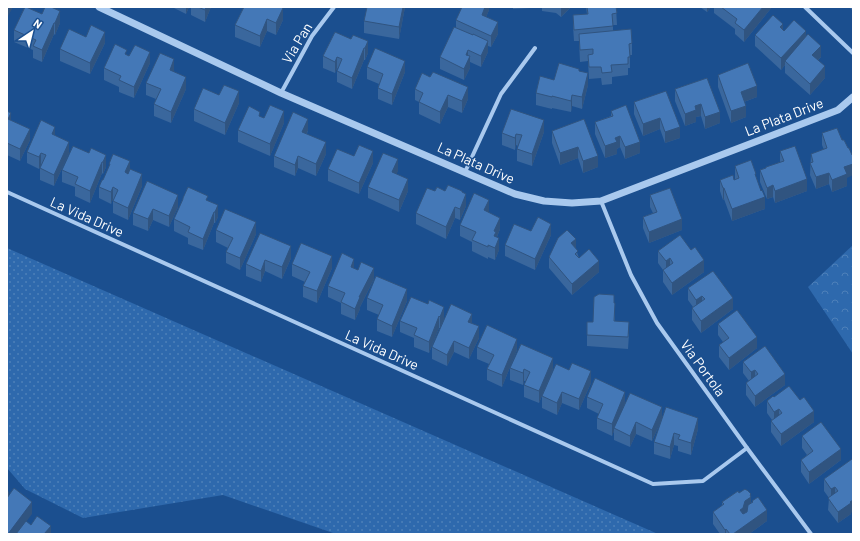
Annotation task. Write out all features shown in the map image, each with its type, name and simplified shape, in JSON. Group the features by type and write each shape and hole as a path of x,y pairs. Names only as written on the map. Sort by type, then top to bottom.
{"street":[{"name":"La Plata Drive","path":"99,7 281,93 515,194 544,201 572,203 601,201 838,110 853,97"},
{"name":"Via Pan","path":"281,93 312,36 334,7"},
{"path":"805,7 853,53"},
{"path":"465,172 501,94 535,48"},
{"name":"La Vida Drive","path":"7,192 653,484 703,481 747,448"},
{"name":"Via Portola","path":"601,201 631,275 657,323 811,534"}],"green space":[{"path":"853,245 853,354 808,287"},
{"path":"7,248 658,534 336,534 223,495 83,518 25,489 7,468"}],"building":[{"path":"25,7 42,14 45,7 51,7 60,11 42,50 33,46 36,40 14,30"},
{"path":"198,7 206,7 205,10"},
{"path":"244,7 283,8 276,23 267,19 260,36 235,25"},
{"path":"367,7 403,7 399,27 364,21"},
{"path":"462,7 485,7 482,15 498,22 491,36 456,20"},
{"path":"587,7 616,7 617,13 612,14 613,26 574,30 573,15 588,14"},
{"path":"721,7 763,7 744,30 735,23 737,19"},
{"path":"773,15 783,24 780,27 784,31 794,20 806,31 781,58 755,35"},
{"path":"91,25 105,32 90,63 60,49 69,29 86,37"},
{"path":"454,27 488,41 481,56 468,50 466,55 470,56 464,69 440,57"},
{"path":"631,29 632,43 629,44 630,57 628,57 628,64 611,65 612,72 602,73 601,67 589,67 588,55 593,54 593,49 580,50 579,34"},
{"path":"335,32 351,39 353,35 368,41 352,78 337,71 342,59 337,57 335,62 323,56"},
{"path":"808,34 821,46 812,55 825,66 810,84 785,61"},
{"path":"115,44 127,50 125,54 129,56 135,45 150,52 134,87 119,80 121,76 104,68"},
{"path":"375,48 405,61 392,94 378,88 383,74 367,67"},
{"path":"160,53 174,59 170,70 186,77 171,112 154,104 161,89 146,83"},
{"path":"559,63 588,73 582,97 572,95 571,101 536,93 540,76 554,80"},
{"path":"748,63 757,86 741,92 746,106 731,111 718,75"},
{"path":"433,72 468,87 462,101 448,95 440,112 419,102 423,93 415,89 422,73 430,77"},
{"path":"707,78 720,112 705,117 701,104 695,106 696,110 685,114 675,89"},
{"path":"224,85 239,91 225,123 194,109 203,88 219,95"},
{"path":"666,91 680,127 665,132 660,118 643,124 634,102"},
{"path":"270,105 284,111 270,144 238,130 249,106 260,112 259,116 264,118"},
{"path":"626,105 640,142 625,147 620,136 615,138 617,142 605,146 595,122 613,116 611,111"},
{"path":"511,109 544,120 532,154 517,149 522,135 516,134 515,138 502,133"},
{"path":"7,111 11,113 8,119 30,129 20,149 7,143"},
{"path":"293,112 308,119 302,132 326,142 316,164 298,156 295,165 274,156"},
{"path":"584,119 598,156 583,161 578,147 560,153 552,131"},
{"path":"41,120 55,127 52,134 69,142 54,175 40,168 46,155 41,153 39,157 27,152"},
{"path":"837,128 842,140 844,140 853,155 853,164 844,167 847,174 832,180 829,173 816,177 810,163 813,162 811,154 827,148 822,133"},
{"path":"359,145 373,151 359,183 328,169 337,149 354,156"},
{"path":"73,146 89,153 91,148 106,155 90,191 75,184 78,177 62,170"},
{"path":"795,146 807,179 775,191 773,185 767,188 760,170 784,161 780,151"},
{"path":"383,153 398,159 392,172 408,179 399,200 368,187"},
{"path":"113,154 130,161 125,172 128,174 130,169 142,174 128,208 113,201 118,190 113,187 111,192 99,187"},
{"path":"751,160 761,191 762,190 765,197 732,209 720,180 733,175 734,180 739,178 735,166"},
{"path":"147,181 178,195 169,216 153,209 148,219 133,213"},
{"path":"448,185 466,194 460,209 455,207 446,227 416,213 427,188 435,191 437,187 445,191"},
{"path":"188,187 208,196 206,200 218,205 203,239 188,232 190,227 174,219"},
{"path":"670,188 682,219 649,232 643,217 657,212 650,195"},
{"path":"474,193 489,200 484,210 500,218 494,231 496,232 494,236 499,238 495,248 488,245 488,247 472,240 476,232 460,225"},
{"path":"225,209 256,222 240,258 226,252 233,238 216,230"},
{"path":"538,217 551,224 535,259 505,245 514,224 531,231"},
{"path":"567,230 576,239 571,243 578,251 575,254 579,258 589,249 599,261 572,284 549,257 558,238"},
{"path":"260,233 291,246 282,267 265,260 261,271 246,264"},
{"path":"680,235 691,250 695,247 704,260 672,283 663,270 673,263 670,258 666,261 658,251"},
{"path":"301,243 332,256 317,291 303,286 310,272 292,264"},
{"path":"342,253 354,259 351,267 358,270 361,262 374,268 359,297 355,309 341,302 345,293 328,286"},
{"path":"713,271 733,298 701,321 692,308 705,299 702,296 696,300 688,288"},
{"path":"376,276 407,289 392,326 377,319 383,305 367,298"},
{"path":"599,294 614,295 614,321 629,322 628,337 587,335 587,322 593,322 594,297"},
{"path":"411,297 428,304 429,300 444,307 429,342 414,335 417,328 400,321"},
{"path":"451,304 472,314 468,322 479,326 469,348 454,341 447,355 432,347"},
{"path":"737,310 757,337 729,358 719,345 729,338 718,324"},
{"path":"487,325 517,339 502,375 487,369 494,355 477,347"},
{"path":"521,344 553,358 539,391 524,385 530,372 524,369 523,373 510,368"},
{"path":"765,346 785,374 755,396 746,383 758,374 755,370 751,372 743,362"},
{"path":"572,363 591,371 579,399 562,392 557,403 542,396 556,364 569,370"},
{"path":"595,378 625,392 612,424 597,418 603,404 587,397"},
{"path":"789,386 800,400 804,397 814,411 781,434 771,421 782,413 779,409 774,412 767,401"},
{"path":"630,393 662,407 652,430 636,422 630,436 614,428"},
{"path":"666,407 698,418 691,443 678,439 680,435 674,433 670,447 654,442"},
{"path":"821,422 841,449 809,472 801,460 813,451 802,436"},
{"path":"852,459 853,500 838,512 828,498 838,491 835,487 831,489 824,479"},
{"path":"14,488 32,502 7,534 7,498"},
{"path":"745,489 751,494 751,497 745,501 743,508 740,510 743,514 747,512 748,505 758,497 767,510 733,534 730,534 726,529 725,530 713,512 724,504 722,502 738,491 739,493"},
{"path":"37,516 51,526 44,534 16,534 26,521 31,525"}]}
